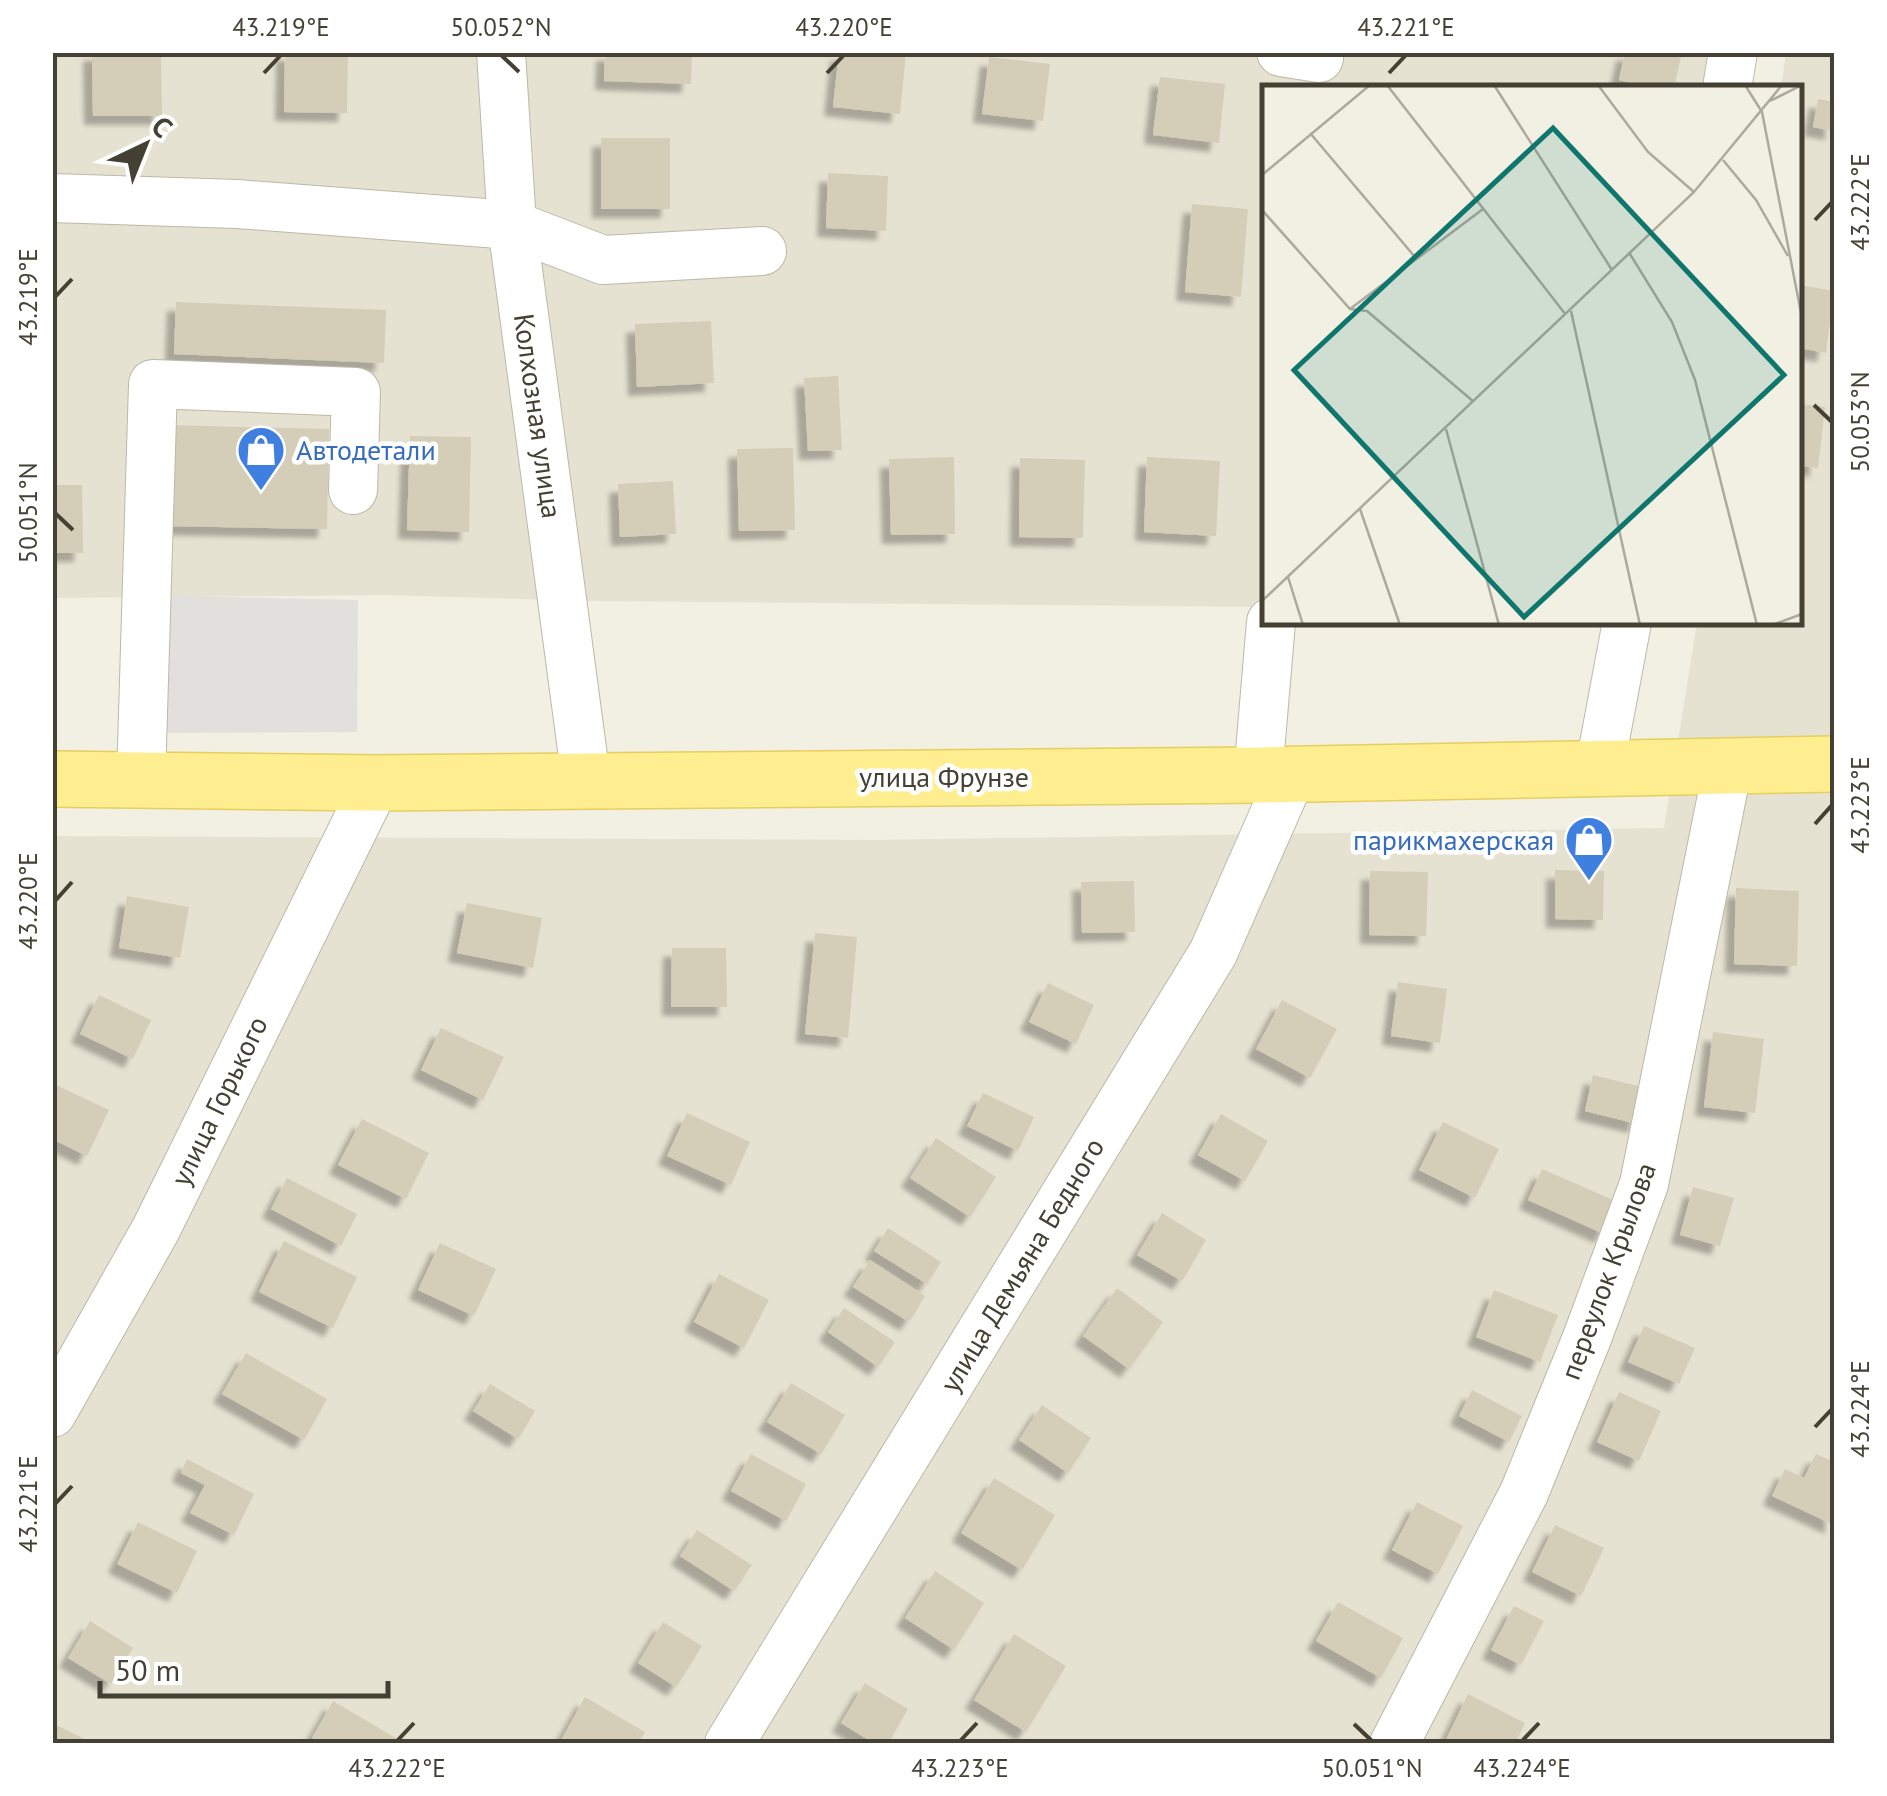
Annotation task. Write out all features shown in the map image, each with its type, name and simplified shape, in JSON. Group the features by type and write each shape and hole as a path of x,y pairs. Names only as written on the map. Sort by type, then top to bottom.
{"main road":[{"name":"улица Фрунзе","path":"52,780 376,783 1834,764"}],"street":[{"name":"Колхозная улица","path":"502,52 512,225 586,779"},
{"path":"1727,85 1733,52"},
{"path":"52,198 237,204 512,225 604,260 762,251"},
{"path":"140,779 154,384 356,392 353,490"},
{"name":"улица Демьяна Бедного","path":"728,1744 1213,953 1275,774 1271,625"},
{"path":"1600,766 1626,625"},
{"name":"переулок Крылова","path":"1394,1744 1524,1493 1644,1184 1728,766"},
{"name":"улица Горького","path":"52,1413 156,1229 376,783"}],"shaded area":[{"path":"52,53 1725,53 1718,85 1262,85 1262,607 589,601 389,595 53,598"},
{"path":"1786,53 1834,53 1834,1743 53,1743 52,836 878,840 1664,828 1697,625 1802,625 1802,85 1781,85"},
{"path":"135,595 358,600 357,732 134,733"}],"building":[{"path":"92,52 161,52 162,116 93,116"},
{"path":"285,52 348,52 347,113 284,112"},
{"path":"605,52 692,52 691,84 604,81"},
{"path":"839,52 906,52 900,114 833,107"},
{"path":"1625,52 1682,52 1675,85 1640,85 1619,80"},
{"path":"989,57 1050,64 1043,121 982,114"},
{"path":"1160,77 1225,84 1219,143 1153,135"},
{"path":"1818,99 1834,102 1834,131 1813,127"},
{"path":"601,138 670,138 670,209 601,209"},
{"path":"828,173 888,176 886,231 826,228"},
{"path":"1192,204 1248,209 1241,297 1185,292"},
{"path":"1802,285 1834,291 1826,353 1802,348"},
{"path":"176,302 386,310 384,363 174,354"},
{"path":"711,321 714,383 637,387 635,324"},
{"path":"838,376 842,450 808,451 804,378"},
{"path":"1802,404 1825,407 1818,468 1802,466"},
{"path":"165,425 329,429 327,529 162,526"},
{"path":"410,436 471,437 469,532 407,530"},
{"path":"793,448 795,530 739,531 737,449"},
{"path":"954,457 955,534 891,535 889,459"},
{"path":"1147,457 1220,461 1216,536 1144,532"},
{"path":"1020,458 1085,460 1083,538 1019,537"},
{"path":"673,481 676,534 620,537 618,484"},
{"path":"52,485 82,485 83,553 52,553"},
{"path":"1555,870 1604,871 1603,920 1555,919"},
{"path":"1370,871 1428,872 1426,936 1369,935"},
{"path":"1134,881 1135,932 1082,933 1081,882"},
{"path":"1736,888 1799,891 1797,966 1734,964"},
{"path":"127,896 189,907 180,958 119,948"},
{"path":"467,903 542,918 533,968 457,953"},
{"path":"815,933 857,937 848,1038 805,1034"},
{"path":"672,948 726,948 727,1007 671,1007"},
{"path":"1398,982 1447,989 1440,1043 1391,1036"},
{"path":"1048,983 1094,1005 1076,1044 1029,1022"},
{"path":"99,995 151,1020 133,1059 80,1034"},
{"path":"1282,1000 1337,1029 1310,1078 1256,1049"},
{"path":"441,1028 504,1057 483,1100 421,1070"},
{"path":"1713,1032 1764,1039 1755,1113 1704,1107"},
{"path":"1593,1075 1646,1088 1637,1124 1585,1111"},
{"path":"54,1084 109,1110 87,1156 52,1139"},
{"path":"983,1093 1034,1117 1018,1151 967,1126"},
{"path":"687,1113 750,1142 731,1185 667,1156"},
{"path":"1221,1114 1268,1141 1245,1181 1198,1155"},
{"path":"362,1119 429,1153 406,1199 338,1165"},
{"path":"1443,1122 1499,1149 1475,1198 1419,1170"},
{"path":"936,1138 996,1177 970,1217 910,1178"},
{"path":"1542,1169 1618,1202 1604,1234 1528,1200"},
{"path":"287,1178 357,1214 341,1246 271,1209"},
{"path":"1693,1187 1734,1198 1720,1246 1680,1235"},
{"path":"1162,1213 1206,1240 1182,1281 1137,1255"},
{"path":"888,1228 941,1262 927,1284 874,1251"},
{"path":"284,1241 357,1277 333,1328 259,1292"},
{"path":"440,1243 496,1269 474,1316 418,1290"},
{"path":"870,1260 925,1296 909,1322 853,1287"},
{"path":"719,1274 769,1300 744,1348 694,1322"},
{"path":"1117,1288 1163,1322 1129,1369 1083,1336"},
{"path":"1494,1290 1558,1315 1540,1362 1476,1337"},
{"path":"844,1308 895,1342 878,1367 828,1332"},
{"path":"1644,1326 1695,1348 1679,1384 1628,1362"},
{"path":"246,1353 327,1399 304,1440 222,1394"},
{"path":"791,1383 845,1415 821,1454 767,1422"},
{"path":"490,1384 535,1411 518,1439 473,1411"},
{"path":"1472,1390 1522,1416 1509,1442 1459,1416"},
{"path":"1619,1392 1661,1411 1639,1461 1597,1442"},
{"path":"1042,1405 1091,1438 1068,1473 1019,1440"},
{"path":"751,1454 806,1484 786,1521 731,1491"},
{"path":"1816,1454 1834,1462 1834,1525 1772,1496 1785,1469 1804,1478"},
{"path":"187,1459 254,1494 234,1535 190,1513 205,1485 181,1473"},
{"path":"994,1478 1055,1515 1022,1570 961,1533"},
{"path":"1417,1502 1463,1526 1438,1574 1392,1550"},
{"path":"138,1522 197,1551 177,1593 117,1564"},
{"path":"1555,1525 1604,1548 1581,1596 1532,1572"},
{"path":"697,1530 752,1565 734,1591 680,1556"},
{"path":"935,1571 984,1603 954,1650 905,1618"},
{"path":"1338,1602 1403,1638 1381,1678 1316,1641"},
{"path":"1514,1606 1544,1621 1521,1665 1491,1650"},
{"path":"90,1621 133,1648 111,1684 68,1658"},
{"path":"663,1622 702,1646 676,1687 638,1663"},
{"path":"1014,1634 1066,1666 1026,1732 974,1700"},
{"path":"865,1683 908,1709 888,1744 875,1744 841,1723"},
{"path":"1468,1694 1525,1723 1515,1744 1444,1744"},
{"path":"585,1697 645,1732 638,1744 559,1744"},
{"path":"333,1701 406,1744 321,1744 312,1738"},
{"path":"52,1723 95,1744 52,1744"}],"place":[{"name":"Автодетали","path":"261,492"},
{"name":"парикмахерская","path":"1589,882"}]}
